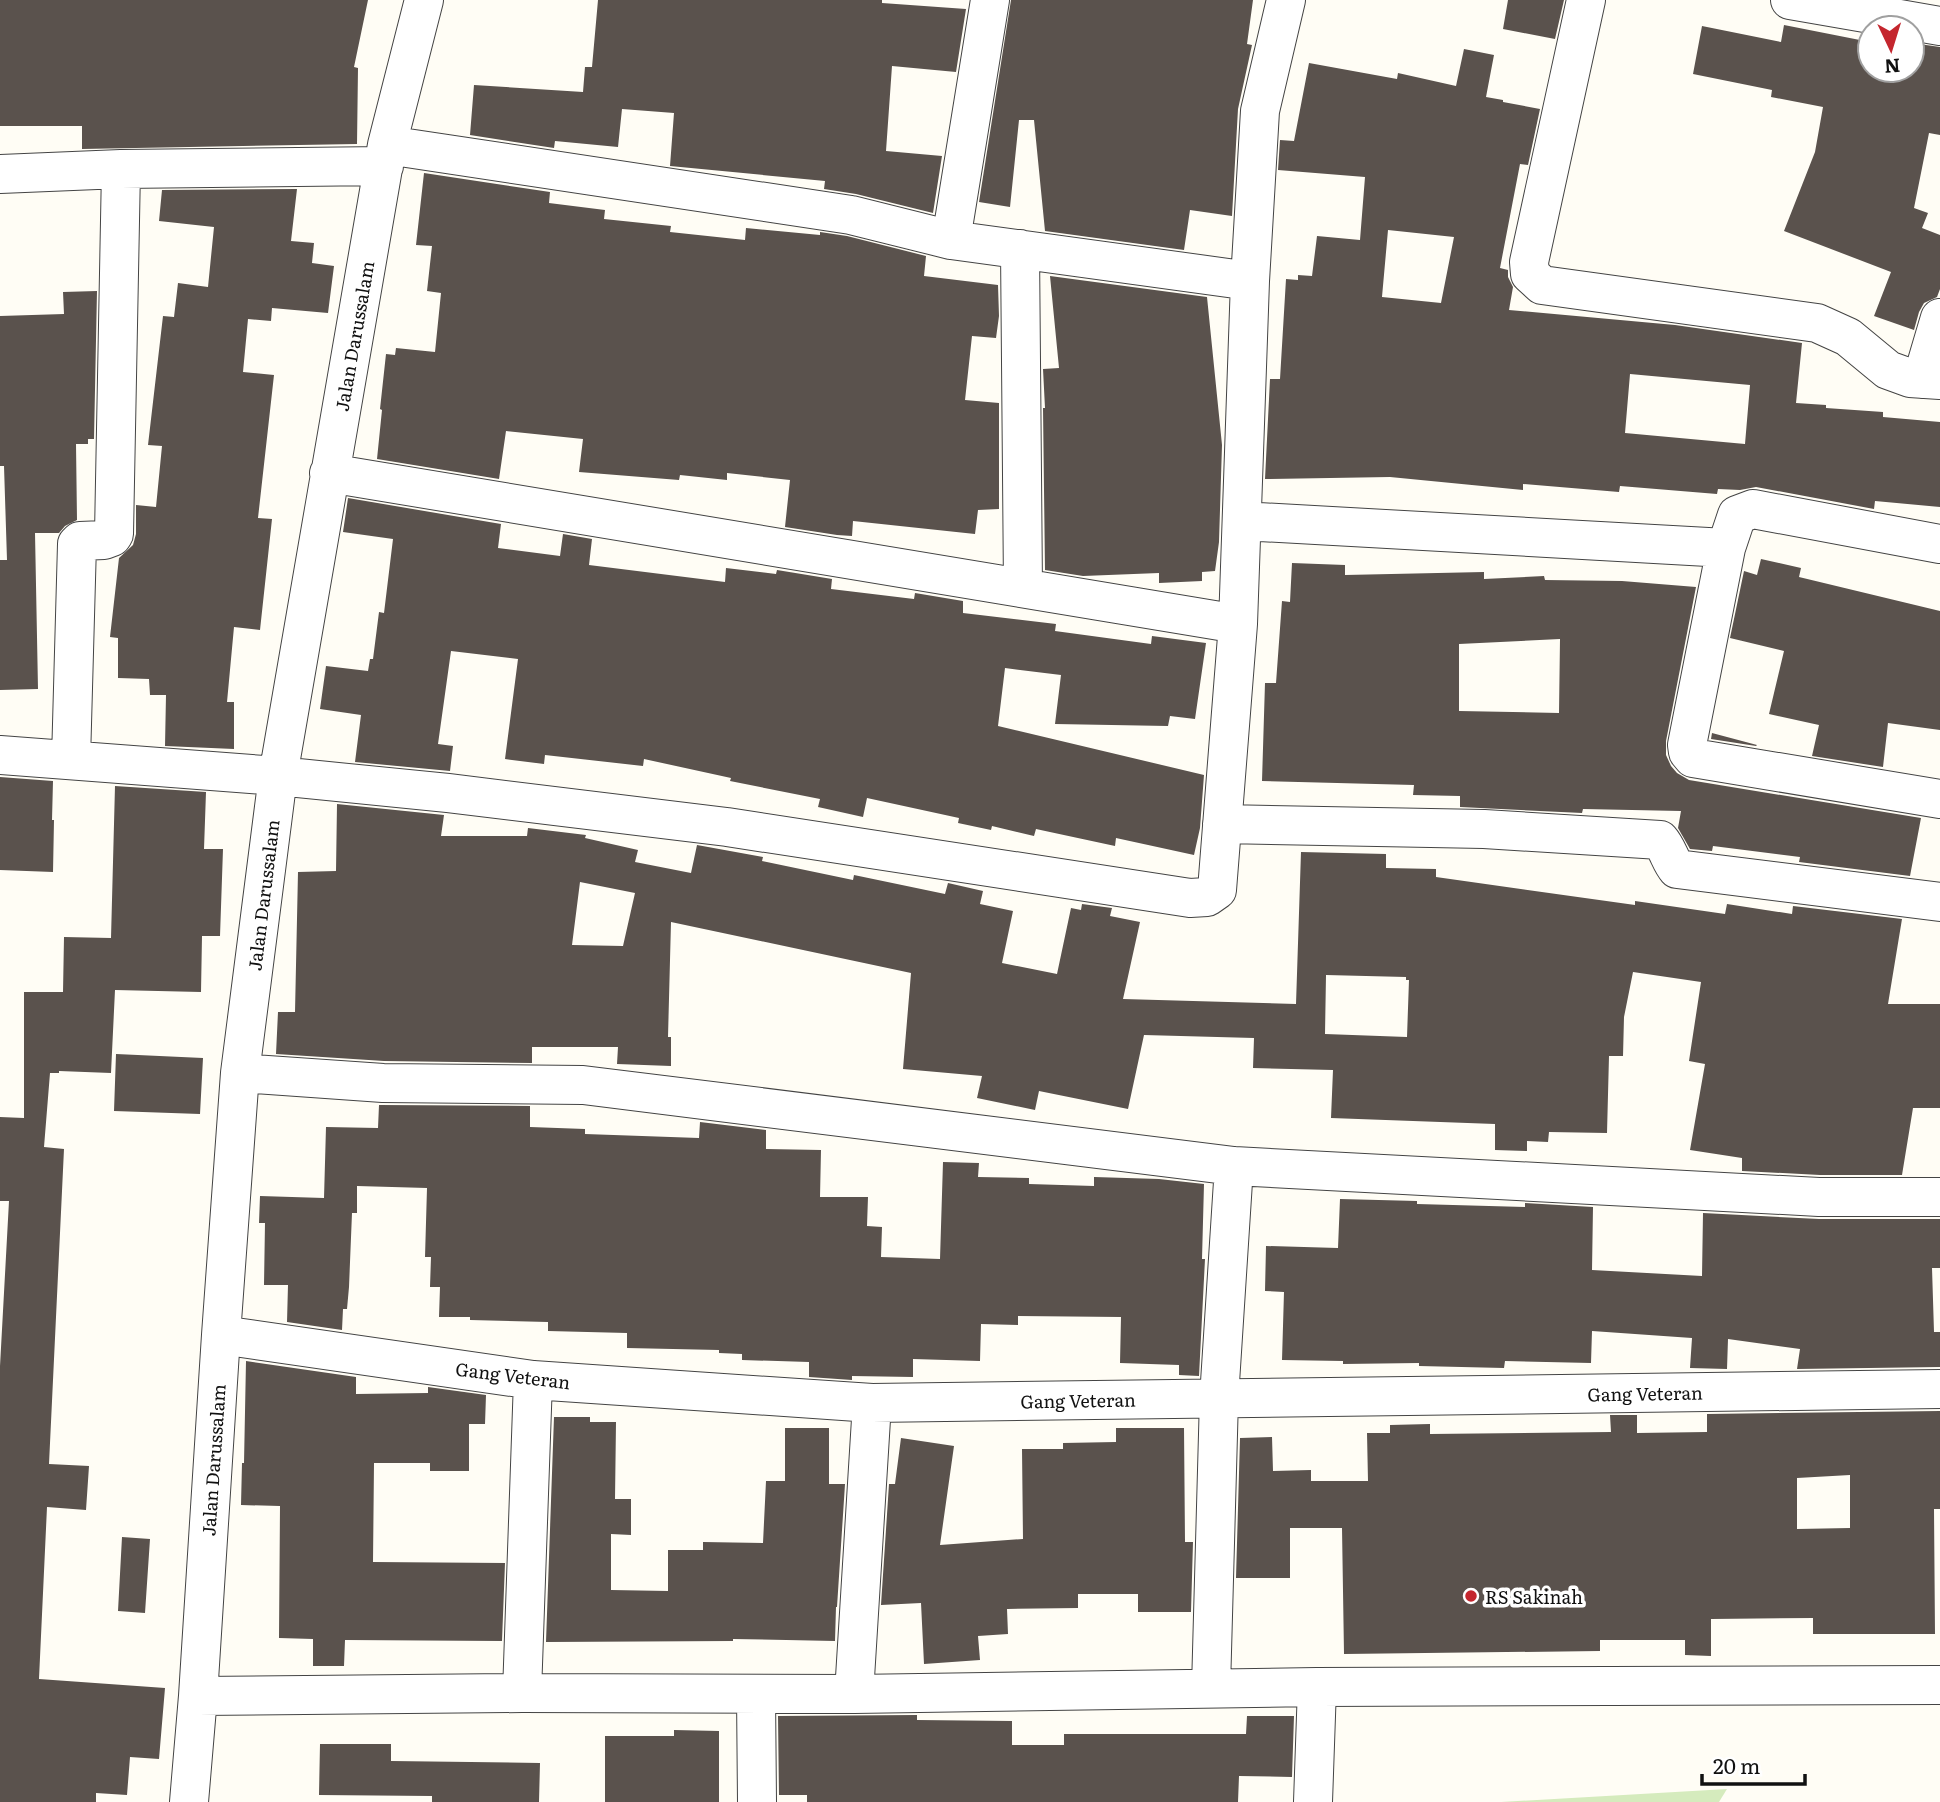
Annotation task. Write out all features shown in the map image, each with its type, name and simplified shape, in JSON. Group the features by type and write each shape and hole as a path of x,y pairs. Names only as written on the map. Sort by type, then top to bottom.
{"street":[{"name":"Jalan Darussalam","path":"189,1802 240,1073 278,776 385,156 424,0"},
{"path":"951,240 990,0"},
{"path":"0,755 278,776 448,793 727,827 1189,898 1207,897 1217,890 1238,624 1250,281 1260,111 1286,0"},
{"path":"1586,0 1529,262 1530,274 1542,285 1817,323 1848,337 1888,370 1910,378 1931,379 1940,318"},
{"path":"1790,0 1940,26"},
{"path":"0,174 385,156 851,215 951,240 1250,281"},
{"path":"71,760 77,544 80,541 104,540 114,534 121,169"},
{"path":"1020,249 1023,588"},
{"path":"329,473 1238,624"},
{"path":"1940,544 1753,509 1737,515 1726,548 1687,745 1693,758 1940,799"},
{"path":"1242,521 1726,548"},
{"path":"1222,824 1485,829 1660,841 1665,845 1672,864 1677,869 1940,902"},
{"path":"240,1073 383,1083 583,1085 1234,1166 1819,1197 1940,1197"},
{"path":"1212,1688 1219,1398 1234,1166"},
{"name":"Gang Veteran","path":"221,1335 533,1380 872,1403 1940,1389"},
{"path":"522,1693 533,1380"},
{"path":"854,1694 872,1403"},
{"path":"198,1696 854,1694 1317,1686 1940,1685"},
{"path":"1313,1802 1317,1686"},
{"path":"756,1694 757,1802"}],"green space":[{"path":"1727,1789 1719,1802 1501,1802"}],"building":[{"path":"0,0 368,0 354,67 358,68 357,144 82,149 82,126 0,126"},
{"path":"598,0 882,0 882,3 966,9 956,72 892,66 886,151 942,156 933,213 824,189 825,181 670,166 674,113 622,109 618,147 555,141 554,148 470,135 474,85 583,92 585,67 592,67"},
{"path":"1011,0 1253,0 1247,44 1252,45 1238,109 1232,216 1190,210 1184,250 1045,231 1034,120 1019,120 1010,207 979,202"},
{"path":"1508,0 1564,0 1555,39 1503,29"},
{"path":"1784,25 1856,39 1856,84 1926,84 1926,45 1940,47 1940,135 1929,133 1914,208 1928,213 1922,228 1940,235 1940,289 1937,297 1924,303 1914,330 1874,316 1891,272 1784,231 1815,152 1823,107 1771,97 1772,90 1693,74 1702,26 1781,42"},
{"path":"1464,49 1494,55 1486,97 1540,109 1528,165 1520,164 1500,268 1508,270 1513,287 1509,310 1675,325 1802,343 1796,403 1883,412 1883,417 1940,422 1940,507 1875,501 1874,509 1756,487 1740,490 1718,489 1717,494 1620,486 1619,492 1523,484 1523,490 1390,477 1265,479 1270,379 1280,379 1286,279 1298,280 1298,275 1312,276 1317,236 1360,240 1365,177 1278,170 1280,140 1294,141 1309,63 1397,79 1398,73 1456,86","holes":["1388,230 1454,237 1441,303 1382,297","1630,374 1750,385 1745,444 1625,433"]},
{"path":"424,173 550,192 549,203 605,210 604,219 671,226 670,232 745,240 746,228 847,236 926,256 924,276 998,285 999,316 996,338 972,336 965,400 999,403 999,509 978,510 975,534 853,521 852,536 837,535 785,527 790,480 727,473 727,480 680,475 679,480 579,472 583,439 506,431 499,479 377,459 386,354 395,355 396,348 435,352 441,293 427,291 432,246 416,245"},
{"path":"297,189 291,241 314,243 312,263 334,266 328,313 272,308 271,321 248,319 243,372 274,375 258,518 272,519 260,630 234,627 227,702 234,702 234,749 165,746 166,695 150,695 149,679 118,678 118,638 110,637 119,558 133,545 136,534 136,505 156,507 162,446 148,445 163,316 174,317 178,283 208,287 214,227 159,221 162,190"},
{"path":"1050,276 1207,297 1222,445 1219,542 1215,571 1202,572 1202,581 1159,583 1159,573 1083,576 1045,570 1043,369 1059,368"},
{"path":"97,291 94,439 88,439 88,444 76,444 77,520 65,526 59,533 35,533 38,689 0,690 0,560 7,560 4,466 0,466 0,316 64,314 63,292"},
{"path":"348,498 501,524 498,548 560,556 563,534 592,539 589,565 725,582 726,568 776,574 777,570 832,579 831,589 914,599 915,593 963,601 963,613 1056,624 1055,631 1151,644 1152,636 1206,643 1195,719 1170,716 1168,726 1055,724 1061,675 1005,668 998,726 1204,775 1200,828 1194,855 1116,838 1115,846 1036,829 1034,836 992,826 991,830 958,823 959,818 867,798 863,817 818,807 820,799 730,781 731,778 644,759 643,766 545,755 544,764 505,759 518,659 451,651 438,744 453,746 450,771 355,762 361,715 320,709 326,666 368,671 370,659 373,659 379,612 384,613 393,539 343,532"},
{"path":"1761,559 1801,568 1799,577 1940,611 1940,730 1888,723 1883,767 1812,756 1819,725 1769,714 1784,651 1730,638 1744,571 1757,575"},
{"path":"1292,563 1345,565 1345,575 1484,572 1484,579 1544,576 1545,580 1622,581 1696,587 1666,741 1666,755 1671,766 1689,780 1921,818 1910,876 1799,862 1800,857 1713,846 1712,851 1690,849 1678,828 1681,811 1583,809 1582,813 1460,807 1460,796 1413,795 1414,785 1262,781 1265,683 1276,683 1282,601 1290,602","holes":["1560,639 1559,713 1459,711 1459,644"]},
{"path":"1712,733 1757,745 1711,739"},
{"path":"0,777 53,781 53,872 0,870"},
{"path":"115,786 206,792 204,849 223,849 220,936 202,936 201,992 115,990 111,1073 50,1073 44,1147 64,1149 49,1464 89,1466 86,1510 47,1507 39,1679 165,1688 159,1759 130,1757 127,1795 96,1793 96,1802 0,1802 0,1366 9,1201 0,1201 0,1117 24,1118 24,992 63,992 64,937 111,938"},
{"path":"337,804 444,815 441,836 527,836 528,828 586,835 585,838 638,850 635,862 691,873 697,845 763,857 762,861 853,880 854,875 945,894 948,883 983,891 980,904 1013,911 1002,963 1057,974 1071,908 1081,910 1082,904 1112,908 1110,916 1140,922 1123,999 1296,1004 1301,852 1386,854 1386,868 1436,869 1436,877 1635,905 1635,901 1725,914 1727,904 1792,914 1793,906 1902,919 1888,1004 1940,1004 1940,1108 1913,1108 1902,1175 1742,1171 1742,1158 1690,1150 1705,1064 1689,1061 1701,982 1633,972 1624,1017 1623,1056 1609,1056 1607,1133 1549,1132 1548,1142 1527,1141 1527,1151 1495,1150 1495,1124 1331,1118 1333,1070 1253,1068 1254,1038 1144,1035 1128,1109 1039,1091 1035,1110 977,1098 982,1076 903,1069 911,973 671,922 668,1037 671,1037 671,1066 617,1064 618,1047 532,1047 532,1063 384,1061 276,1054 278,1012 295,1012 298,872 336,871","holes":["580,882 635,893 623,946 572,945","1326,975 1406,977 1406,980 1409,980 1407,1037 1325,1034"]},
{"path":"116,1054 203,1058 200,1114 114,1111"},
{"path":"379,1105 530,1106 530,1127 585,1129 585,1134 699,1138 700,1122 766,1130 766,1149 821,1150 820,1197 868,1197 867,1226 882,1227 881,1257 940,1259 943,1162 979,1163 978,1177 1029,1178 1029,1184 1094,1186 1094,1177 1159,1179 1204,1184 1202,1259 1205,1259 1199,1376 1179,1375 1179,1365 1120,1363 1121,1317 1018,1316 1018,1325 981,1324 980,1361 913,1359 913,1377 852,1376 852,1380 809,1377 809,1362 742,1360 742,1354 719,1353 719,1350 627,1348 627,1333 548,1331 548,1322 439,1317 440,1287 430,1287 431,1257 425,1257 427,1188 357,1186 357,1213 352,1213 347,1309 343,1309 342,1330 287,1322 288,1285 264,1285 265,1223 259,1223 260,1196 324,1198 326,1127 378,1128"},
{"path":"1340,1199 1417,1201 1417,1204 1525,1207 1525,1203 1593,1207 1592,1270 1702,1276 1703,1213 1819,1219 1940,1219 1940,1268 1932,1268 1934,1332 1940,1332 1940,1367 1797,1369 1800,1349 1728,1339 1727,1369 1690,1368 1692,1338 1592,1331 1591,1363 1505,1361 1504,1368 1282,1360 1284,1292 1265,1291 1266,1246 1338,1248"},
{"path":"246,1361 356,1377 356,1394 428,1393 428,1387 486,1395 485,1424 469,1424 469,1471 430,1471 430,1463 374,1463 373,1562 505,1563 502,1641 345,1640 344,1666 313,1666 313,1639 279,1638 280,1506 241,1505"},
{"path":"1940,1411 1940,1509 1934,1509 1935,1634 1813,1634 1813,1618 1711,1619 1711,1656 1685,1655 1685,1640 1600,1640 1600,1651 1344,1654 1342,1528 1290,1528 1290,1578 1236,1578 1240,1438 1272,1437 1273,1471 1311,1470 1311,1481 1368,1481 1367,1433 1390,1433 1390,1425 1430,1424 1430,1434 1611,1432 1610,1415 1637,1415 1637,1433 1707,1432 1707,1414","holes":["1850,1475 1850,1528 1797,1529 1797,1478"]},
{"path":"554,1417 590,1417 590,1422 616,1422 615,1499 631,1499 631,1535 611,1534 611,1590 668,1591 668,1550 703,1550 703,1542 763,1543 766,1481 785,1481 785,1428 829,1428 829,1484 845,1484 835,1641 733,1639 546,1642"},
{"path":"1116,1428 1184,1428 1185,1542 1193,1542 1191,1612 1138,1612 1138,1594 1078,1594 1078,1608 1007,1609 1008,1634 978,1636 980,1660 924,1664 921,1603 881,1605 889,1484 895,1484 901,1438 954,1446 940,1545 1023,1539 1022,1449 1063,1449 1063,1443 1116,1442"},
{"path":"122,1537 150,1539 145,1613 118,1611"},
{"path":"917,1715 917,1720 1012,1721 1012,1745 1064,1745 1064,1734 1246,1734 1247,1716 1294,1716 1292,1777 1239,1776 1238,1802 807,1802 807,1795 779,1795 778,1716"},
{"path":"674,1730 719,1731 719,1802 605,1802 605,1736 674,1736"},
{"path":"320,1744 391,1744 391,1761 540,1763 539,1802 432,1802 432,1796 319,1795"}],"place":[{"name":"RS Sakinah","path":"1471,1596"}]}
